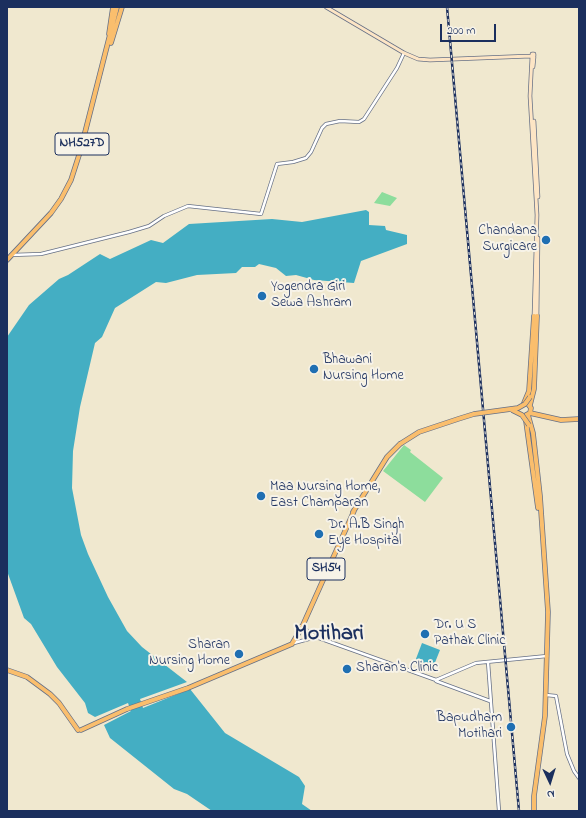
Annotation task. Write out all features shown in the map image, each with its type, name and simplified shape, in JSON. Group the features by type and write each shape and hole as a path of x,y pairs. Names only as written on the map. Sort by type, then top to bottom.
{"main road":[{"path":"109,42 109,24 113,7"},
{"name":"NH527D","path":"7,260 51,213 66,189 78,160 108,49 117,7"},
{"path":"108,49 115,34 122,7"},
{"path":"326,7 404,53 418,59 430,60 532,56"},
{"path":"330,7 408,53 419,57 532,56"},
{"path":"532,56 532,94 539,215 534,389 529,414 533,433 548,612 544,720"},
{"path":"512,410 521,407 530,397 536,316"},
{"path":"536,316 529,391 524,404 519,409 529,434 539,502"},
{"path":"524,404 530,405"},
{"path":"512,410 522,415 529,425 539,502"},
{"name":"SH54","path":"292,644 354,511 384,462 400,444 419,432 474,414 512,410"},
{"path":"522,414 561,420 578,419"},
{"path":"7,670 27,677 50,694 80,730 144,703 188,688 292,644"},
{"path":"534,811 534,796 544,720 546,656"}],"street":[{"path":"12,255 41,254 129,232 149,226 164,216 188,206 261,214 277,164 293,162 306,158 311,152 322,128 326,124 335,121 363,121 397,68 404,53"},
{"path":"301,627 316,637 490,701"},
{"path":"292,644 316,637"},
{"path":"436,680 466,666 488,662 546,656"},
{"path":"488,662 498,811"},
{"path":"546,694 556,696 565,750 574,771 579,778"}],"green space":[{"path":"382,192 397,198 390,206 374,203"},
{"path":"404,445 411,450 410,452 443,478 425,502 383,471"}],"water":[{"path":"366,210 369,212 369,225 385,226 386,230 407,235 407,244 361,261 354,283 314,280 296,275 286,276 276,268 259,264 255,267 242,267 236,273 197,275 166,283 156,282 115,308 102,337 95,343 80,407 73,451 72,488 81,535 108,597 127,631 142,647 187,682 140,699 143,708 190,689 225,733 299,777 305,786 302,804 312,811 212,811 187,794 174,789 110,738 104,725 131,711 128,703 95,717 88,713 85,703 57,667 31,624 24,618 7,571 7,337 29,305 59,279 68,275 100,254 110,259 151,240 163,243 189,224 272,219 302,222"},
{"path":"422,643 440,650 432,670 414,664"}],"railway":[{"path":"447,7 519,811"}],"place":[{"name":"Chandana Surgicare","path":"546,240"},
{"name":"Yogendra Giri Sewa Ashram","path":"262,296"},
{"name":"Bhawani Nursing Home","path":"314,369"},
{"name":"Maa Nursing Home, East Champaran","path":"261,496"},
{"name":"Dr. A.B Singh Eye Hospital","path":"319,534"},
{"name":"Dr. U S Pathak Clinic","path":"425,634"},
{"name":"Sharan Nursing Home","path":"239,654"},
{"name":"Sharan's Clinic","path":"347,669"},
{"name":"Bapudham Motihari","path":"511,727"}],"district":[{"name":"Motihari","path":"329,635"}]}
